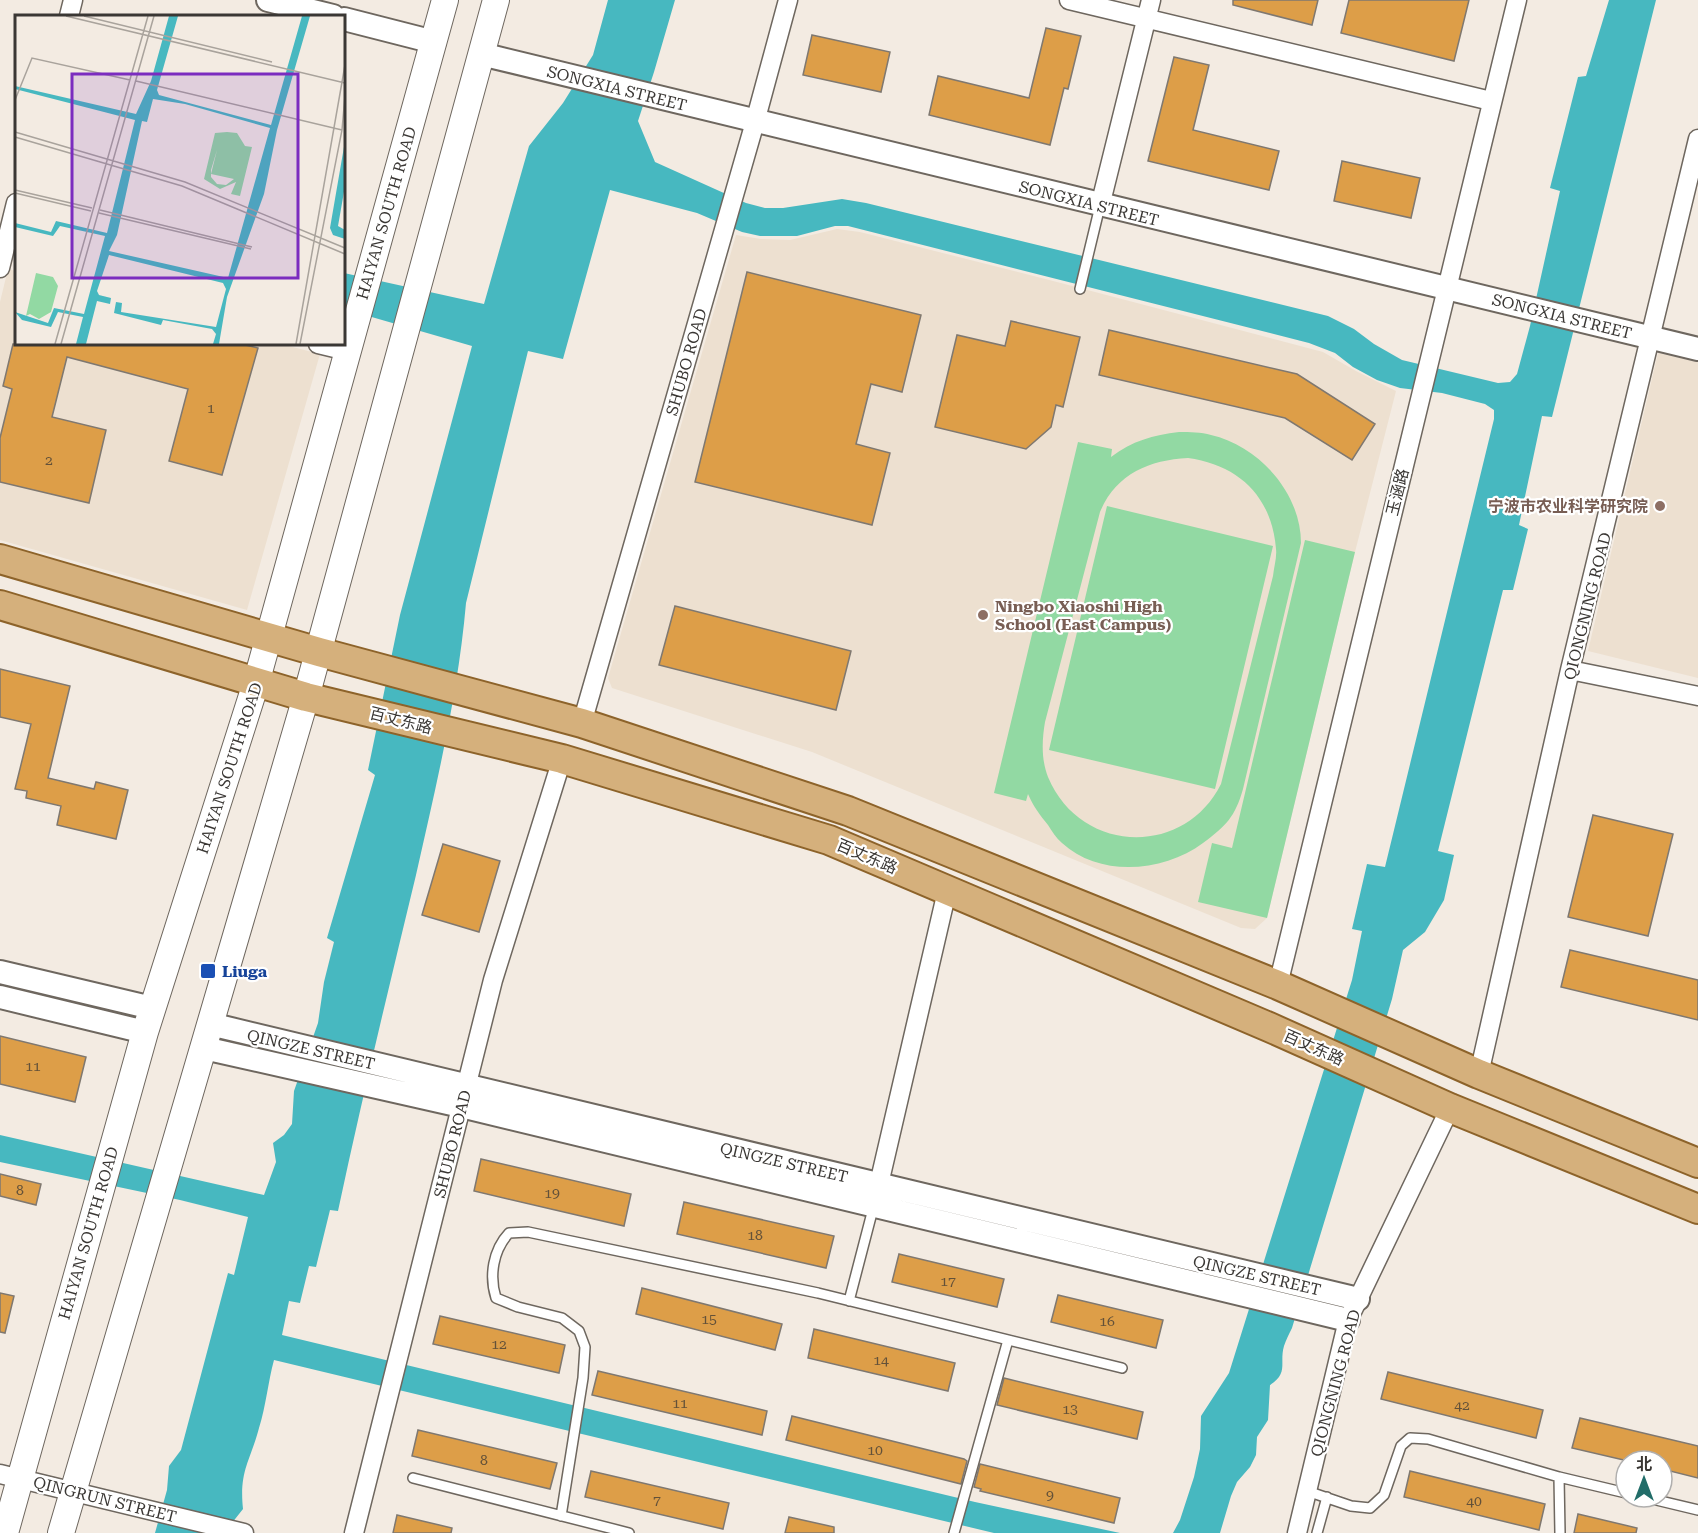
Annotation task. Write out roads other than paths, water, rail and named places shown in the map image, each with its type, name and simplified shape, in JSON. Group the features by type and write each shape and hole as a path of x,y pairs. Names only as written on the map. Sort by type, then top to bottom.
{"main road":[{"name":"HAIYAN SOUTH ROAD","path":"5,1533 10,1476 152,1008 256,683 445,0"},
{"path":"61,1533 319,652 496,0"},
{"path":"0,559 319,652 582,723 848,810 1278,985 1479,1074 1698,1163"},
{"name":"百丈东路","path":"0,605 256,683 562,759 829,840 1269,1027 1450,1108 1698,1209"}],"street":[{"path":"69,15 73,0"},
{"path":"268,0 329,15"},
{"name":"SHUBO ROAD","path":"582,723 788,0"},
{"path":"1069,0 1149,9 1491,101"},
{"name":"玉涵路","path":"1278,985 1517,0"},
{"path":"1100,206 1149,9"},
{"path":"345,19 434,42"},
{"name":"SONGXIA STREET","path":"481,54 1100,206 1698,349"},
{"name":"QIONGNING ROAD","path":"1479,1074 1570,670 1698,139"},
{"path":"5,262 15,209"},
{"path":"322,345 347,351"},
{"path":"1570,670 1698,696"},
{"name":"SHUBO ROAD","path":"354,1533 493,980 562,759"},
{"path":"876,1195 947,891"},
{"path":"0,972 152,1008"},
{"path":"0,998 145,1032"},
{"name":"QINGZE STREET","path":"207,1036 876,1195 1348,1320"},
{"name":"QIONGNING ROAD","path":"1297,1533 1348,1320 1450,1108"},
{"name":"QINGZE STREET","path":"876,1195 1358,1299"},
{"name":"QINGRUN STREET","path":"10,1476 244,1533"}],"lane":[{"path":"1080,289 1100,206"},
{"path":"849,1301 876,1195"},
{"path":"561,1515 584,1378 585,1347 579,1331 562,1318 518,1307 496,1298 492,1286 493,1265 501,1241 509,1233 528,1232 849,1301 1122,1368"},
{"path":"954,1533 1008,1341"},
{"path":"1307,1491 1351,1506 1370,1508 1384,1495 1401,1446 1410,1438 1428,1439 1559,1477 1614,1490"},
{"path":"1559,1477 1560,1533"},
{"path":"413,1478 629,1533"},
{"path":"1317,1533 1327,1497"},
{"path":"1674,1504 1698,1510"}],"water":[{"path":"608,0 675,0 638,121 655,162 746,203 765,208 783,208 842,199 866,203 1328,316 1354,329 1402,360 1498,383 1510,382 1517,374 1560,191 1550,188 1578,77 1586,76 1609,0 1656,0 1552,417 1542,416 1519,525 1528,529 1513,590 1503,590 1438,851 1454,855 1444,900 1425,932 1403,950 1392,999 1292,1328 1284,1346 1280,1376 1270,1385 1268,1420 1257,1437 1256,1455 1250,1467 1237,1482 1231,1496 1220,1533 1173,1533 1180,1520 1194,1477 1200,1449 1201,1416 1229,1373 1352,980 1362,931 1352,929 1367,864 1385,867 1494,419 1494,410 1485,404 1442,393 1400,388 1377,380 1353,367 1335,353 1309,343 848,226 835,226 797,236 760,236 742,232 697,213 610,190 563,359 528,351 466,603 458,672 438,774 338,1211 330,1210 316,1267 309,1266 300,1303 289,1301 282,1335 975,1502 1120,1533 994,1533 274,1360 256,1440 244,1476 243,1509 224,1533 155,1533 167,1490 169,1466 181,1450 228,1273 234,1275 248,1217 180,1200 0,1162 0,1135 264,1195 276,1162 273,1143 284,1135 292,1124 294,1091 318,1023 324,982 334,942 327,938 375,775 368,770 400,615 472,346 345,309 345,273 484,304 529,146 563,103 593,55"}],"place":[{"name":"宁波市农业科学研究院","path":"1660,506"},
{"name":"Ningbo Xiaoshi High School (East Campus)","path":"983,615"},
{"name":"Liuga","path":"208,971"}]}
